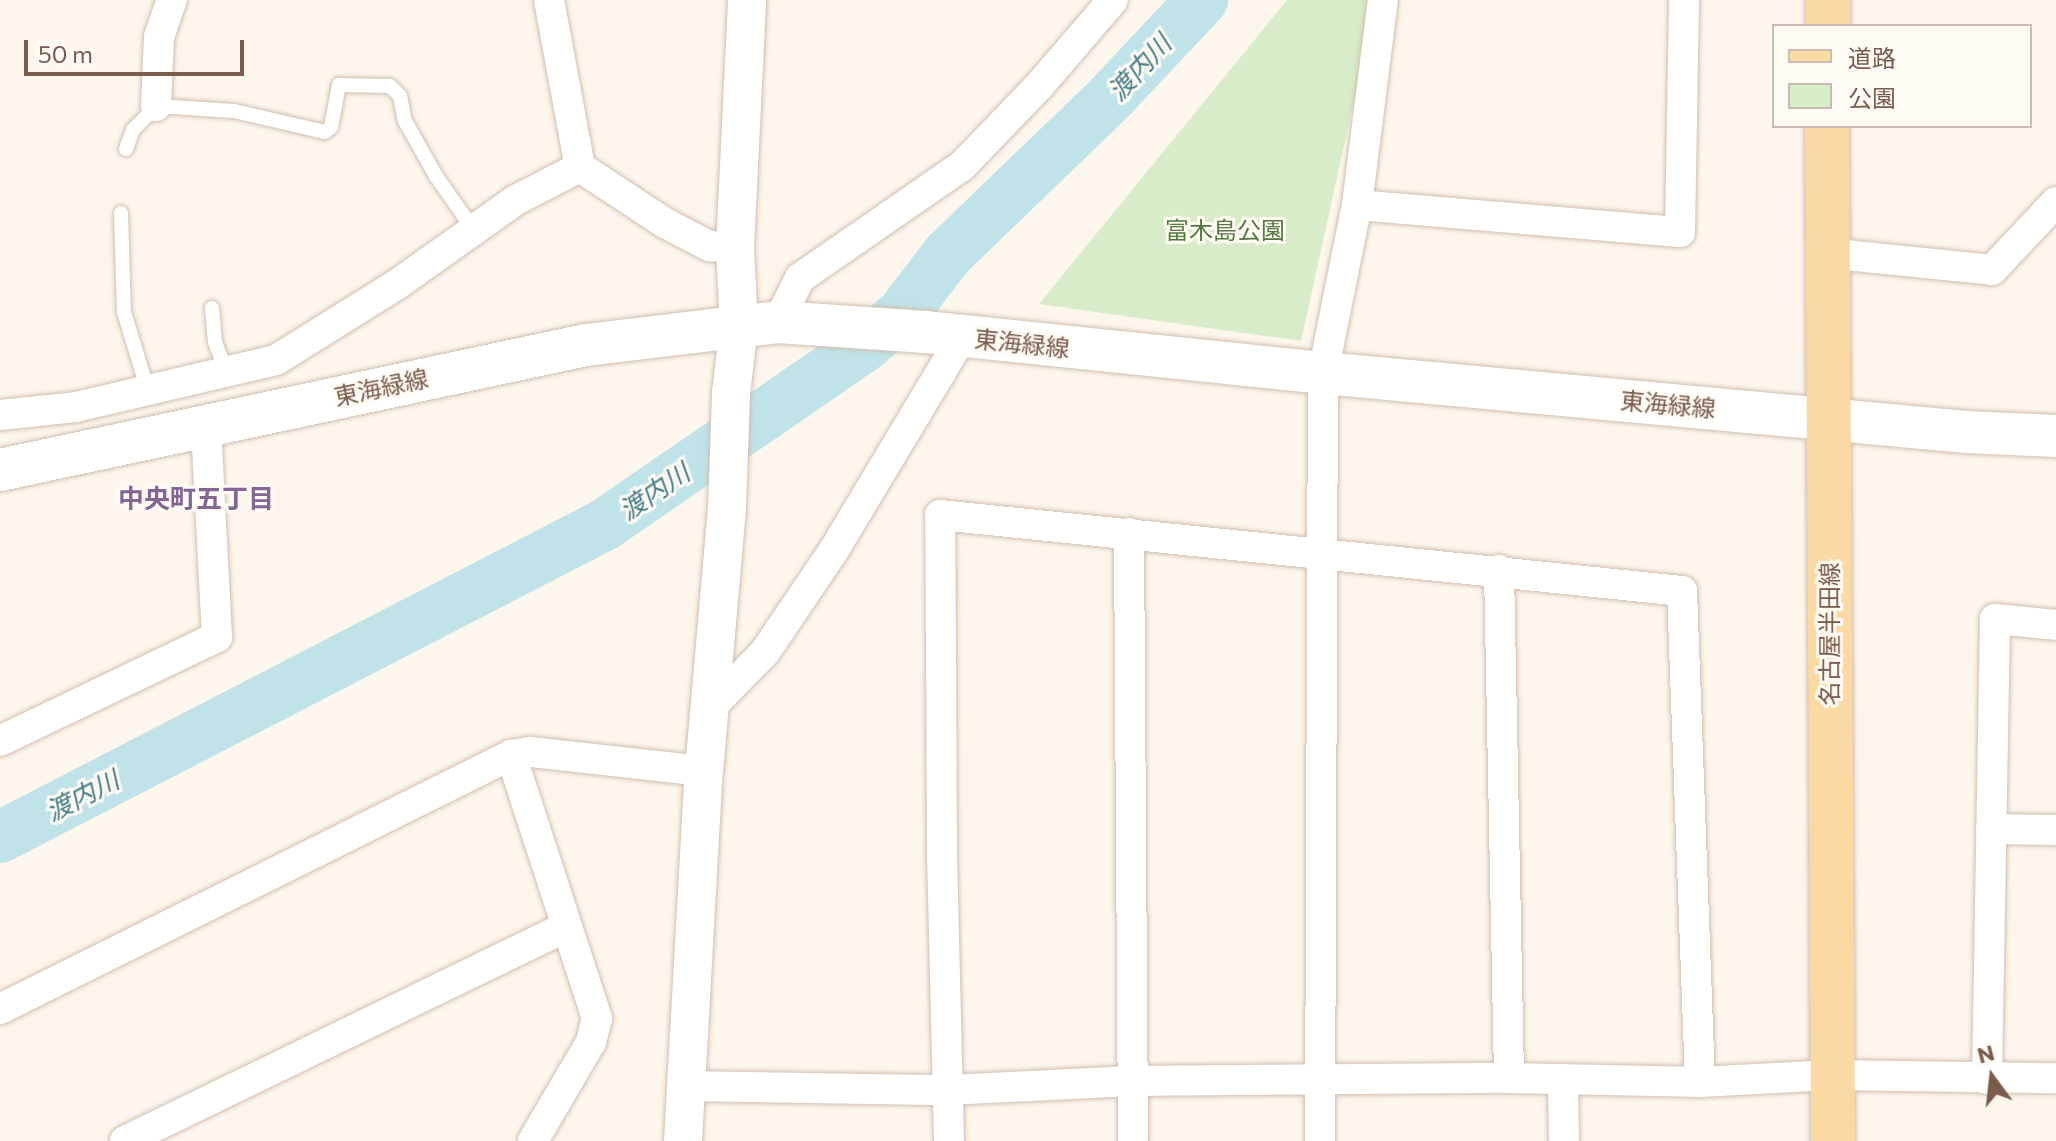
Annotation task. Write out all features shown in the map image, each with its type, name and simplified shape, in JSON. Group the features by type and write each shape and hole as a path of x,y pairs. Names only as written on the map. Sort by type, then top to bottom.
{"main road":[{"path":"1828,0 1828,24"},
{"name":"名古屋半田線","path":"1827,128 1833,1141"},
{"name":"東海緑線","path":"0,470 586,345 759,325 944,334 1323,373 1966,432 2056,436"}],"street":[{"path":"156,106 159,37 172,0"},
{"path":"549,0 580,167 687,235 709,246 735,248"},
{"path":"747,0 735,248 759,325"},
{"path":"683,1141 704,771 727,509 731,393 759,325 800,278 962,166 1039,86 1113,0"},
{"path":"1320,1141 1323,373 1357,205 1383,0"},
{"path":"1357,205 1680,232 1684,0"},
{"path":"0,415 76,407 276,360 399,283 516,200 580,167"},
{"path":"1826,253 1992,270 2056,202"},
{"path":"710,708 765,652 834,550 944,334"},
{"path":"0,741 217,637 206,424"},
{"path":"949,1141 942,850 940,515 1682,591 1700,1082"},
{"path":"1129,533 1133,1141"},
{"path":"1499,570 1509,1078"},
{"path":"1987,1079 1995,619 2056,625"},
{"path":"0,1009 511,755 531,752 704,771"},
{"path":"511,755 597,1018 591,1042 533,1141"},
{"path":"1991,829 2056,830"},
{"path":"125,1141 565,927"},
{"path":"685,1086 948,1090 1132,1081 1509,1078 1700,1082 1831,1075 2056,1078"},
{"path":"1563,1079 1564,1141"}],"lane":[{"path":"126,149 133,130 156,106 234,111 325,132 331,127 339,85 390,86 400,96 405,121 436,176 473,229"},
{"path":"121,213 124,312 148,391"},
{"path":"212,308 215,342 227,373"}],"green space":[{"name":"富木島公園","path":"1287,0 1376,0 1301,341 1039,304"}],"waterway":[{"name":"渡内川","path":"0,837 604,525 863,347 902,314 948,254 1109,99 1202,0"}],"district":[{"name":"中央町五丁目","path":"196,498"}]}
